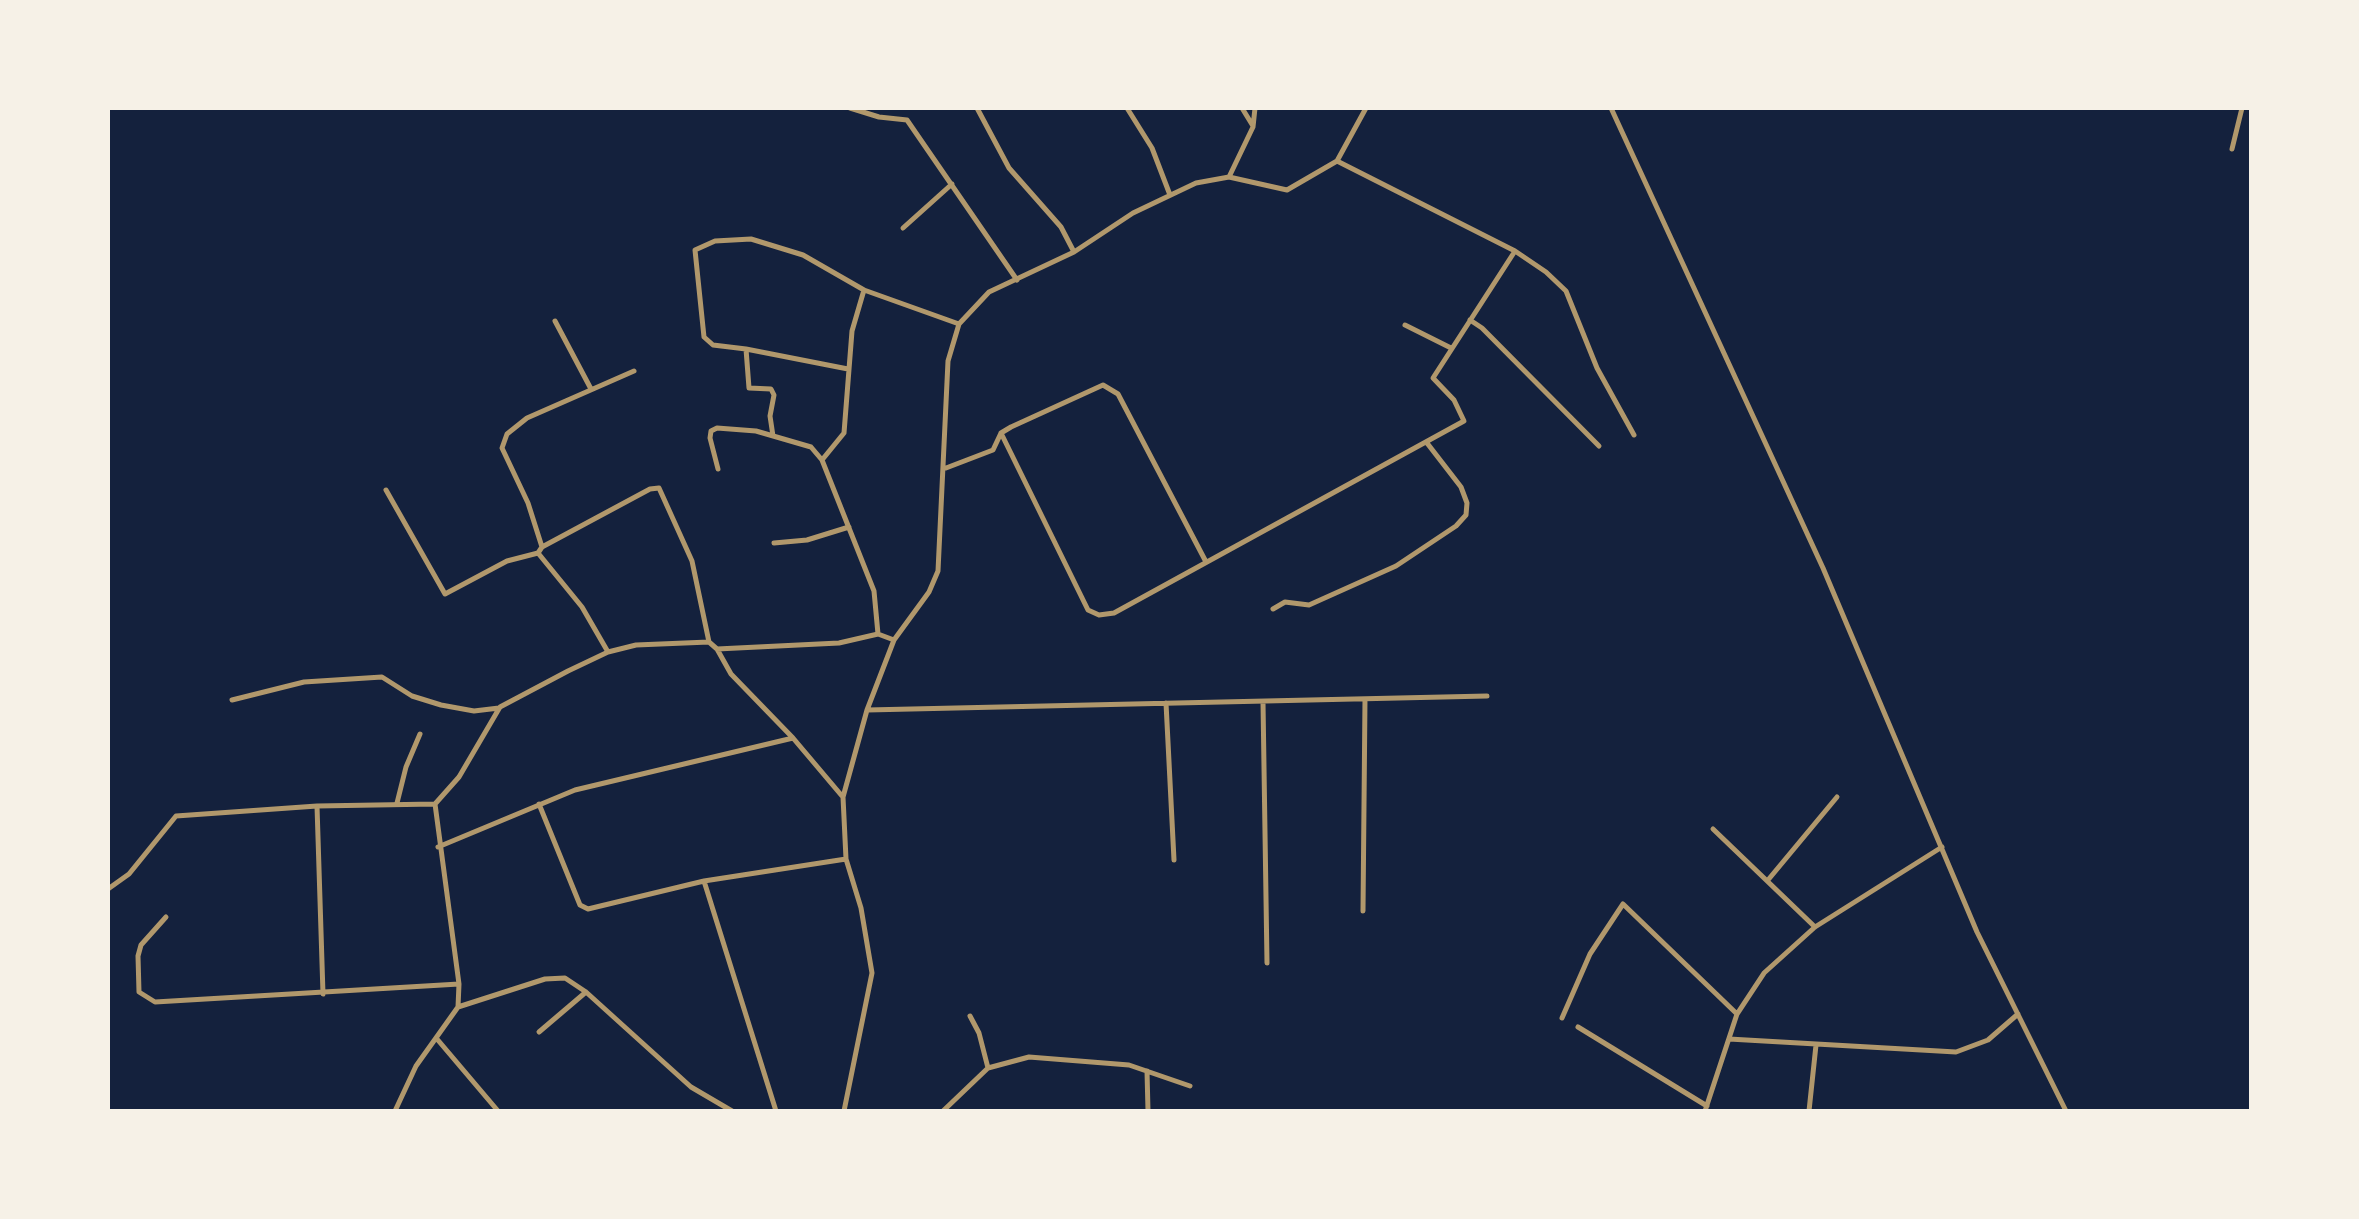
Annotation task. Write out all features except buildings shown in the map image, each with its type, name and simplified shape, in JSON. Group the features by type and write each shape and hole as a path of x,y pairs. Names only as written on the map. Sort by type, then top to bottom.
{"street":[{"path":"850,108 879,117 907,120 1017,280"},
{"path":"977,108 1009,168 1061,227 1074,252"},
{"path":"1127,108 1152,148 1170,195"},
{"path":"1242,108 1253,127"},
{"path":"1229,177 1234,173 1253,127 1255,108"},
{"path":"844,1111 846,1084 868,1004 872,973 861,908 846,859 843,797 867,710 894,640 929,592 938,571 946,468 948,361 959,324 989,292 1074,252 1133,213 1196,183 1229,177 1287,190 1337,161 1366,108"},
{"path":"1611,108 1823,568 1977,932 2066,1111"},
{"path":"2232,149 2242,108"},
{"path":"1337,161 1515,251 1566,291 1597,368 1634,435"},
{"path":"903,228 952,184"},
{"path":"848,369 713,345 704,337 695,250 715,241 751,239 803,255 864,290 959,324"},
{"path":"1001,433 1088,610 1099,615 1114,613 1205,560 1269,530 1464,421 1454,400 1433,378 1515,251"},
{"path":"822,460 844,433 852,331 864,290"},
{"path":"1470,320 1482,328 1599,446"},
{"path":"555,321 591,389"},
{"path":"1405,325 1451,348"},
{"path":"746,349 749,388 771,389 774,395 770,416 773,436"},
{"path":"608,652 582,607 540,550 528,503 502,448 507,434 527,418 634,371"},
{"path":"946,468 993,450 1001,433 1098,385 1111,388 1118,394 1205,560"},
{"path":"718,469 711,431 717,428 756,431 811,447 822,460 874,591 878,634"},
{"path":"1273,609 1285,602 1309,605 1396,566 1456,526 1466,515 1467,503 1461,487 1427,443"},
{"path":"386,490 445,594 507,561 540,550 650,489 659,488 696,572 709,642 717,649 731,674 793,738 843,797"},
{"path":"774,543 807,540 849,527"},
{"path":"717,649 734,645 839,643 878,634 894,640"},
{"path":"232,700 304,682 382,677 412,696 474,711 500,707 608,652 636,645 709,642"},
{"path":"867,710 1487,696"},
{"path":"1363,911 1365,699"},
{"path":"1263,702 1267,963"},
{"path":"1166,703 1174,860"},
{"path":"395,1111 416,1066 458,1007 459,984 438,847 435,804 459,777 500,707"},
{"path":"397,803 406,767 420,734"},
{"path":"438,847 575,790 793,738"},
{"path":"1768,880 1837,797"},
{"path":"108,889 129,874 176,816 317,806 435,804"},
{"path":"539,804 580,905 588,909 704,881 846,859"},
{"path":"317,806 323,994"},
{"path":"1713,829 1815,927"},
{"path":"1578,1027 1706,1108 1737,1014 1764,973 1815,927 1942,847"},
{"path":"704,881 776,1111"},
{"path":"1562,1018 1590,954 1623,904 1737,1014"},
{"path":"166,917 141,945 137,982 145,998 155,1002 459,984"},
{"path":"458,1007 545,979 565,978 586,992 691,1087 732,1111"},
{"path":"539,1032 586,992"},
{"path":"1729,1039 1956,1052 1988,1040 2018,1014"},
{"path":"970,1016 979,1033 988,1068"},
{"path":"437,1039 498,1111"},
{"path":"1809,1111 1816,1045"},
{"path":"943,1111 988,1068 1029,1057 1129,1065 1190,1086"},
{"path":"1147,1071 1148,1111"}]}
